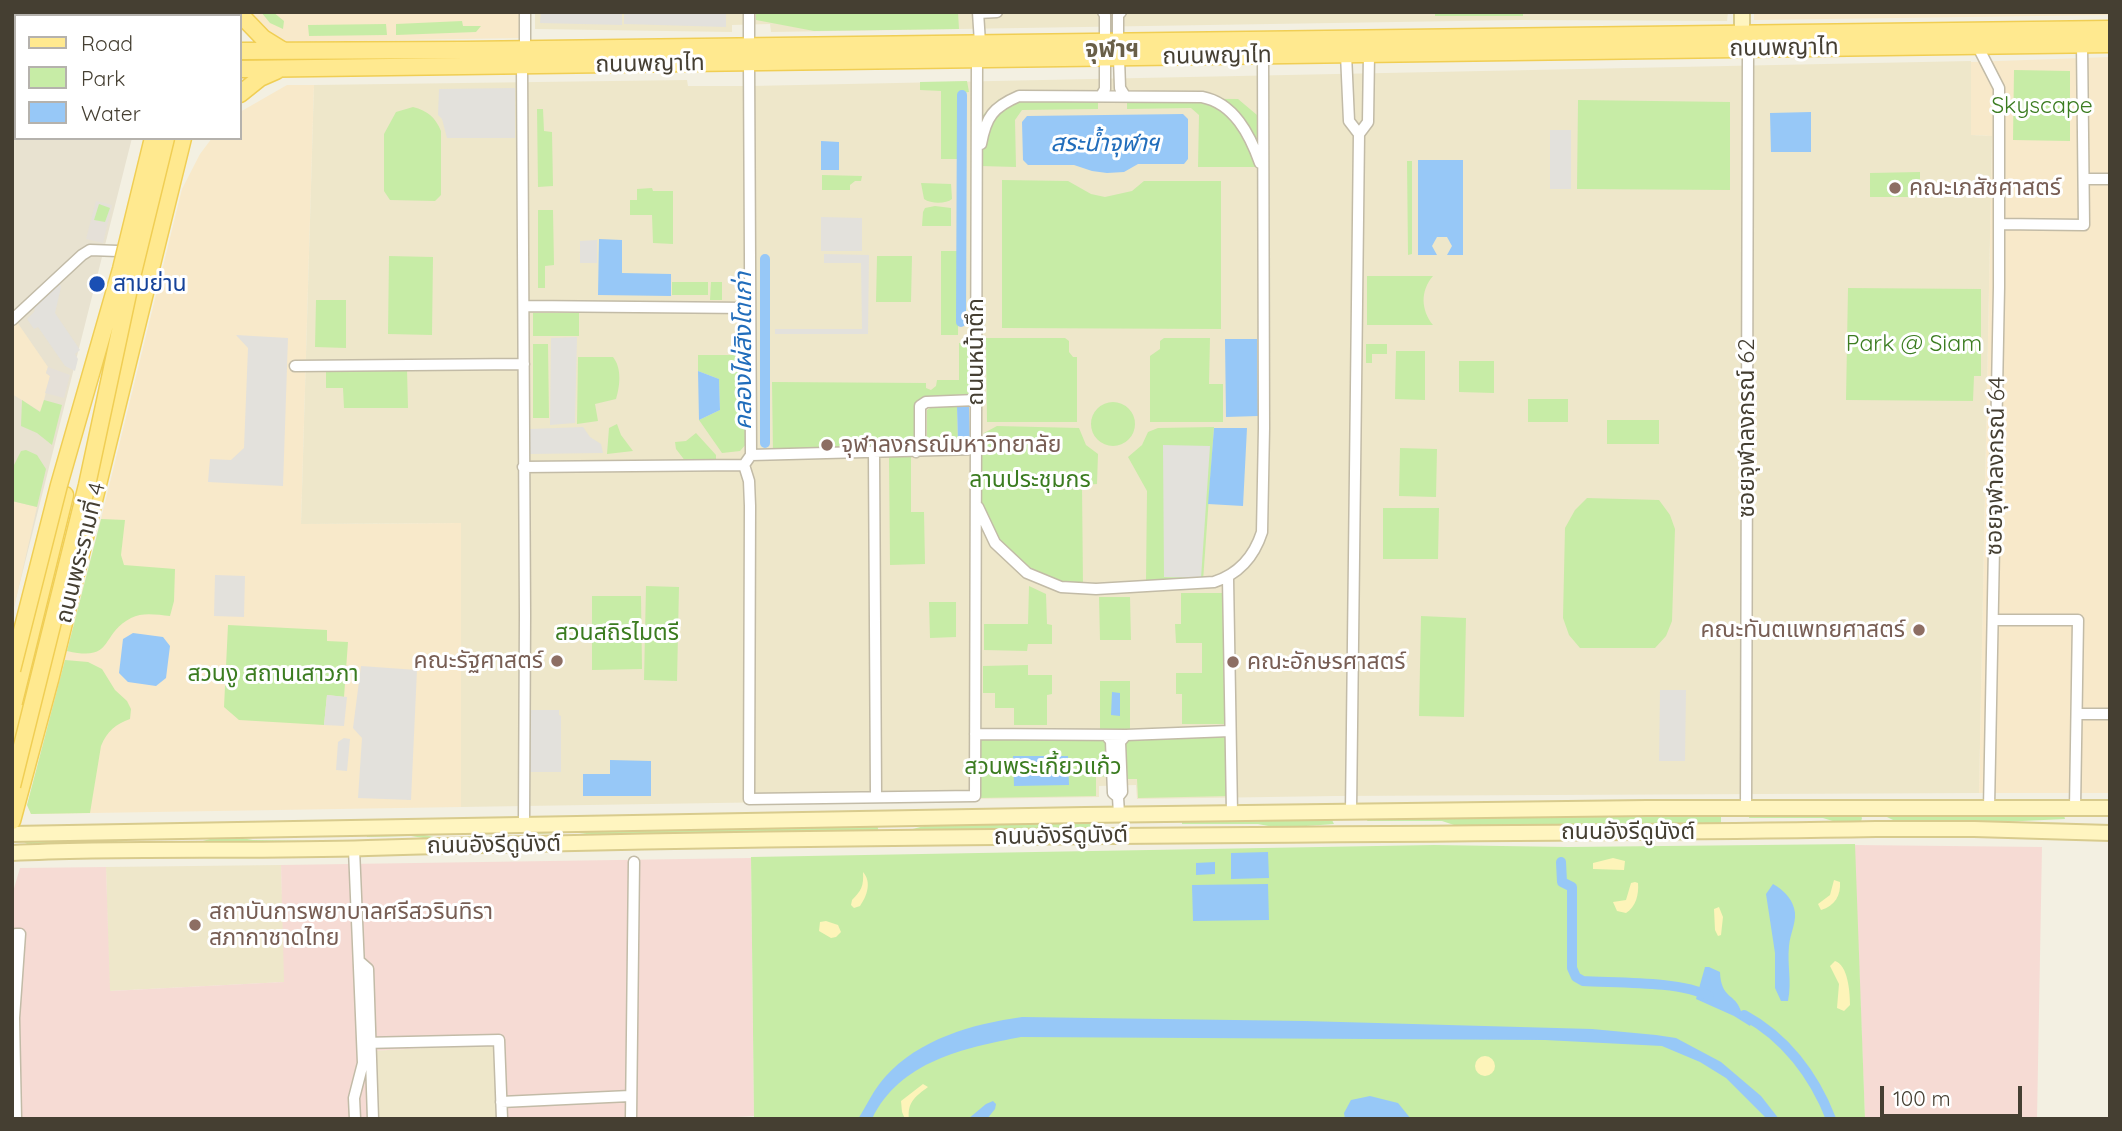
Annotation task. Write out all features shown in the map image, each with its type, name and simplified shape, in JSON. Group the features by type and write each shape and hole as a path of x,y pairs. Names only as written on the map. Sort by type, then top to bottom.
{"main road":[{"path":"1742,12 1744,43"},
{"path":"242,16 263,38 284,51"},
{"name":"ถนนพญาไท","path":"1112,50 1263,55 1369,54 2110,29"},
{"name":"ถนนพญาไท","path":"242,51 749,63 978,59 1112,50 1744,43 2110,44"},
{"path":"749,46 749,63"},
{"name":"ถนนพญาไท","path":"242,69 749,46 978,59"},
{"path":"242,92 260,78 281,69"},
{"name":"ถนนพระรามที่ 4","path":"12,684 146,140"},
{"name":"ถนนพระรามที่ 4","path":"12,670 58,485 121,269 153,140"},
{"name":"ถนนพระรามที่ 4","path":"12,786 87,485 129,289 166,140"},
{"name":"ถนนพระรามที่ 4","path":"12,821 50,680 184,142"},
{"name":"ถนนพระรามที่ 4","path":"12,752 77,469 112,277"},
{"name":"ถนนพระรามที่ 4","path":"12,710 77,469 115,359 147,285"},
{"path":"1739,831 1742,808"},
{"path":"1875,808 1875,829"},
{"path":"2073,832 2075,808"},
{"name":"ถนนอังรีดูนังต์","path":"12,834 1351,811 2110,808"},
{"path":"1351,811 1352,833"},
{"path":"1119,814 1119,836"},
{"path":"894,839 895,818"},
{"path":"522,843 524,824"},
{"path":"354,849 355,828"},
{"name":"ถนนอังรีดูนังต์","path":"12,853 354,849 522,843 1352,833 1875,829 2110,833"},
{"path":"328,830 328,849"},
{"path":"182,832 182,851"}],"street":[{"path":"524,824 525,12"},
{"path":"749,12 749,46"},
{"path":"978,13 997,12"},
{"path":"1103,12 1120,88 1125,96"},
{"path":"1101,96 1105,89 1118,15 1121,12"},
{"name":"ถนนหน้าตึก","path":"876,796 975,796 978,13"},
{"name":"ซอยจุฬาลงกรณ์ 62","path":"1742,808 1744,43"},
{"path":"2000,224 2084,225 2082,44"},
{"name":"ซอยจุฬาลงกรณ์ 64","path":"1977,45 1999,88 2000,224 1989,808"},
{"path":"1346,54 1349,121 1359,134"},
{"path":"1351,811 1359,134 1368,122 1369,54"},
{"path":"976,504 996,543 1027,573 1061,587 1096,589 1214,582 1228,578 1247,562 1258,546 1262,532 1264,428 1263,55"},
{"path":"744,466 751,455 749,63"},
{"path":"977,169 985,122 1000,104 1019,96 1125,96 1213,99 1230,112 1245,129 1262,170"},
{"path":"2084,179 2110,179"},
{"path":"12,320 82,255 90,250 118,251"},
{"path":"524,306 749,308"},
{"path":"295,366 524,363"},
{"path":"916,452 920,444 920,406 926,402 976,400"},
{"path":"751,455 977,449"},
{"path":"744,466 749,481 750,506 749,799 876,796 874,453"},
{"path":"523,467 744,466"},
{"path":"1228,578 1232,813"},
{"path":"1993,620 2078,620 2075,808"},
{"path":"2077,714 2110,714"},
{"path":"975,734 1126,735 1230,731"},
{"path":"1107,735 1111,741 1113,793 1118,797"},
{"path":"1119,814 1118,797 1122,792 1120,742 1126,735"},
{"path":"354,849 373,1119"},
{"path":"631,1119 634,862"},
{"path":"12,943 16,934 20,934 14,1018 16,1119"},
{"path":"367,1043 499,1040 502,1119"},
{"path":"355,1119 356,1092 367,1043"},
{"path":"356,1092 372,1091"},
{"path":"501,1101 630,1096"}],"shaded area":[{"path":"12,12 163,12 14,14 14,140 131,140 12,614"},
{"path":"245,12 527,12 521,38 286,42 261,28"},
{"path":"535,12 1728,12 1727,21 1521,20 771,32 770,24 732,25 732,32 535,29"},
{"path":"541,12 622,12 622,25 540,23"},
{"path":"624,12 726,12 726,27 624,24"},
{"path":"1754,12 2110,12 2110,15 1754,20"},
{"path":"2110,57 2110,793 1979,793 1992,136 1971,135 1971,62"},
{"name":"จุฬาลงกรณ์มหาวิทยาลัย","path":"1971,61 1971,135 1992,136 1979,793 1137,799 1136,785 1099,786 1099,797 461,807 461,523 301,524 314,85 687,80 688,86 750,86"},
{"path":"287,85 314,85 301,524 461,523 461,807 31,814 27,805 182,189 210,140 242,140 242,111"},
{"path":"515,88 515,138 447,138 442,119 438,115 439,89"},
{"path":"1550,130 1571,130 1571,189 1550,189"},
{"path":"96,201 112,205 103,243 86,239"},
{"path":"821,217 862,218 862,251 821,251"},
{"path":"597,240 597,263 580,263 580,241"},
{"path":"824,254 869,255 868,334 775,334 775,329 862,329 861,263 824,263"},
{"path":"58,279 61,287 55,313 80,350 75,354 78,359 75,371 65,366 38,327 34,329 27,319 35,309 30,304"},
{"path":"15,319 48,367 46,373 50,376 41,412 12,394 12,323"},
{"path":"236,335 288,338 283,486 208,482 210,459 231,460 244,448 248,348"},
{"path":"577,337 575,423 550,425 551,338"},
{"path":"48,367 70,375 64,398 45,393 50,376 46,373"},
{"path":"583,427 590,437 601,444 603,453 529,454 530,429"},
{"path":"1163,445 1210,446 1201,578 1164,577"},
{"path":"12,501 37,507 12,617"},
{"path":"215,575 245,576 244,617 214,616"},
{"path":"361,666 417,670 411,800 358,798 362,738 353,728"},
{"path":"1660,690 1686,690 1685,761 1659,761"},
{"path":"327,695 347,697 344,726 324,725"},
{"path":"524,710 559,710 561,772 524,772"},
{"path":"344,738 350,739 347,771 336,770 338,742"},
{"path":"1854,845 2042,847 2037,1119 1865,1119"},
{"path":"751,858 754,1116 702,1119 499,1119 495,1044 370,1051 373,1119 12,1119 12,895 20,868 106,867 110,991 284,982 281,865"},
{"name":"สถาบันการพยาบาลศรีสวรินทิรา สภากาชาดไทย","path":"281,865 285,982 109,991 106,867"},
{"path":"495,1044 499,1119 373,1119 370,1051"}],"green space":[{"path":"261,12 273,12 284,21 283,29 270,23"},
{"path":"756,12 958,12 959,29 814,31 756,20"},
{"path":"1435,12 1523,12 1523,16 1435,16"},
{"path":"462,21 463,26 481,26 476,32 396,35 396,24"},
{"path":"386,24 387,35 309,36 308,25"},
{"name":"Skyscape","path":"2014,70 2070,71 2070,141 2013,140"},
{"path":"967,81 969,92 961,93 959,159 941,159 941,91 920,90 920,82"},
{"path":"1098,98 1098,109 1022,110 1015,120 1016,167 980,166 980,118 999,99"},
{"path":"1127,98 1238,99 1257,115 1258,167 1198,167 1199,115 1191,108 1127,109"},
{"path":"1578,100 1730,102 1730,190 1577,189"},
{"path":"413,107 430,115 441,131 441,195 435,201 390,200 384,191 384,134 396,112"},
{"path":"537,109 543,109 544,131 552,132 553,186 538,187"},
{"path":"1407,161 1412,161 1412,254 1408,255"},
{"path":"1920,172 1920,197 1870,197 1870,173"},
{"path":"822,175 862,176 861,181 850,185 850,190 822,190"},
{"path":"1002,180 1068,181 1091,194 1105,197 1132,191 1144,181 1221,181 1221,329 1002,328"},
{"path":"921,183 951,184 952,199 942,203 927,201 924,199"},
{"path":"652,188 653,191 673,191 673,244 653,243 652,215 630,215 630,200 637,200 637,189"},
{"path":"99,204 110,208 105,222 94,220"},
{"path":"925,208 951,208 951,226 922,226"},
{"path":"538,210 553,210 554,265 545,266 545,288 538,288"},
{"path":"941,251 959,251 958,335 941,335"},
{"path":"389,256 433,257 432,335 388,334"},
{"path":"877,256 912,256 911,302 876,302"},
{"path":"1367,276 1433,276 1424,294 1424,307 1433,325 1367,325"},
{"path":"672,282 708,282 708,295 672,295"},
{"path":"711,282 722,282 722,300 710,300"},
{"name":"Park @ Siam","path":"1848,288 1981,289 1981,376 1974,376 1973,401 1846,400"},
{"path":"316,300 346,300 346,348 315,347"},
{"path":"533,313 579,313 579,336 533,336"},
{"path":"986,338 1065,338 1069,341 1069,352 1073,357 1077,357 1077,422 987,422"},
{"path":"1164,338 1210,338 1209,384 1223,384 1223,422 1150,422 1150,356 1160,349 1160,341"},
{"path":"959,343 974,343 974,398 920,403 916,452 773,455 772,382 926,383 926,388 931,390 936,386 937,380 959,380"},
{"path":"533,344 548,344 549,418 533,418"},
{"path":"1366,344 1387,344 1387,354 1372,354 1372,363 1366,363"},
{"path":"1396,351 1425,351 1425,400 1395,399"},
{"path":"698,355 747,355 747,443 740,451 722,453 699,420 720,410 719,379 698,371"},
{"path":"578,357 613,357 618,366 616,399 595,404 598,421 577,424"},
{"path":"1459,361 1494,361 1494,393 1459,392"},
{"path":"326,369 407,369 408,408 344,408 343,388 326,388"},
{"path":"1528,399 1568,399 1568,422 1528,422"},
{"path":"22,400 40,412 44,400 62,405 52,445 37,433 21,426"},
{"path":"1113,402 1122,403 1129,408 1134,415 1134,433 1129,440 1122,445 1113,446 1104,445 1097,440 1092,433 1091,424 1092,415 1097,408 1104,403"},
{"path":"932,407 957,407 958,443 932,444 927,440 927,410"},
{"path":"1607,420 1659,420 1659,444 1607,444"},
{"path":"617,424 621,435 633,451 607,454 609,428"},
{"name":"ลานประชุมกร","path":"997,426 1079,428 1086,445 1098,454 1097,484 1082,485 1083,588 1027,573 995,543 976,502 977,467 984,433"},
{"path":"1214,427 1203,581 1146,581 1147,491 1128,457 1142,445 1148,432 1158,428"},
{"path":"696,433 716,455 716,463 686,462 676,449 675,442 686,441"},
{"path":"1400,448 1437,449 1436,497 1399,496"},
{"path":"26,450 37,455 46,469 37,507 12,501 12,469 21,451"},
{"path":"911,456 911,512 924,512 925,564 890,565 889,457"},
{"path":"1587,498 1659,500 1670,515 1675,529 1672,621 1666,636 1655,648 1580,648 1569,635 1563,618 1565,528 1575,510"},
{"path":"1383,508 1439,508 1438,559 1383,559"},
{"path":"101,519 125,520 121,555 124,565 175,569 174,601 170,616 145,614 131,618 114,632 100,650 93,653 67,651"},
{"path":"646,586 679,587 677,681 644,680"},
{"path":"1029,586 1046,594 1047,624 1052,625 1052,644 1028,644 1027,651 984,650 984,624 1028,624"},
{"path":"1181,593 1225,593 1225,724 1182,724 1182,694 1176,694 1176,673 1202,673 1202,643 1176,643 1175,624 1181,624"},
{"name":"สวนสถิรไมตรี","path":"592,596 641,596 642,669 592,670"},
{"path":"1099,597 1130,597 1131,640 1100,640"},
{"path":"929,602 956,602 956,637 930,638"},
{"path":"1421,616 1466,618 1464,717 1419,716"},
{"name":"สวนงู สถานเสาวภา","path":"228,625 327,630 327,641 348,642 344,697 327,695 324,725 239,720 224,707"},
{"path":"65,660 88,662 102,669 115,690 127,701 131,709 130,719 113,729 101,746 90,813 31,814 27,805"},
{"path":"1028,665 1028,675 1052,675 1052,694 1047,695 1047,725 1014,725 1014,708 995,708 995,693 983,693 983,666"},
{"path":"1100,681 1130,681 1130,729 1100,729"},
{"path":"1229,734 1230,796 1138,798 1137,779 1123,779 1123,743 1130,737"},
{"name":"สวนพระเกี้ยวแก้ว","path":"978,735 1106,737 1110,776 1096,777 1096,796 977,798"},
{"path":"1750,813 1860,814 1862,818 1861,822 1839,823 1823,818 1749,818"},
{"path":"1721,814 1721,824 1460,827 1442,821 1367,821 1368,818"},
{"path":"1885,814 2064,815 2065,819 1899,823"},
{"path":"1331,818 1334,824 1279,828 1258,824 1182,824 1182,821"},
{"path":"1094,822 1094,828 1082,830 909,832 928,825"},
{"path":"877,825 879,832 607,837 573,832 536,834 537,831"},
{"path":"366,834 419,834 439,838 509,837 436,840 411,836 367,837"},
{"path":"224,835 253,840 322,841 196,843"},
{"path":"96,840 163,844 125,847 96,843 24,842"},
{"path":"1855,844 1865,1119 754,1119 751,857 1434,845 1569,847"}],"sand":[{"path":"1613,858 1625,861 1624,870 1593,869 1593,863"},
{"path":"863,872 868,885 866,893 860,906 854,908 851,905 852,900 861,888"},
{"path":"1834,880 1840,882 1838,896 1830,906 1821,910 1818,904 1830,895"},
{"path":"1635,882 1638,887 1634,904 1626,913 1617,911 1613,902 1626,900 1631,883"},
{"path":"1719,907 1723,917 1721,935 1718,936 1714,909"},
{"path":"820,922 838,925 841,932 836,937 831,938 819,931"},
{"path":"1835,961 1843,968 1849,986 1850,1005 1844,1011 1837,1008 1839,984 1830,966"},
{"path":"1485,1056 1492,1059 1495,1066 1492,1073 1485,1076 1478,1073 1475,1066 1478,1059"},
{"path":"923,1084 928,1087 913,1100 909,1108 909,1119 905,1119 901,1101"}],"water":[{"path":"1811,112 1811,152 1771,152 1770,113"},
{"name":"สระน้ำจุฬาฯ","path":"1183,114 1188,119 1188,159 1184,164 1138,164 1124,172 1107,173 1074,165 1028,165 1023,160 1022,122 1027,116"},
{"path":"821,141 839,142 839,170 821,170"},
{"path":"1418,160 1463,160 1463,255 1447,255 1452,246 1447,237 1437,237 1432,246 1437,255 1418,255"},
{"path":"599,239 622,240 622,273 671,274 671,296 598,295"},
{"path":"1225,339 1257,339 1258,416 1226,417"},
{"path":"698,371 719,379 720,410 699,420"},
{"path":"957,407 969,407 970,443 958,443"},
{"path":"1214,428 1247,428 1243,506 1208,504"},
{"path":"133,633 163,637 170,646 166,678 156,686 128,682 119,673 123,639"},
{"path":"1112,692 1120,693 1120,716 1111,715"},
{"path":"1013,756 1068,756 1069,785 1014,786"},
{"path":"610,760 651,761 651,796 583,796 583,774 610,774"},
{"path":"1268,852 1269,878 1231,879 1231,853"},
{"path":"1215,862 1215,874 1196,875 1196,863"},
{"path":"1268,884 1269,920 1193,921 1192,885"},
{"path":"1773,884 1788,897 1795,913 1789,946 1788,1001 1781,1001 1775,988 1775,953 1766,894"},
{"path":"1705,967 1720,972 1723,987 1741,1011 1754,1018 1750,1026 1696,999"},
{"path":"1022,1017 1592,1029 1656,1035 1676,1038 1721,1062 1761,1096 1779,1119 1767,1119 1726,1078 1700,1062 1662,1046 1545,1040 1021,1037 956,1052 916,1070 884,1099 872,1119 858,1119 881,1082 899,1064 930,1043 966,1029"},
{"path":"1370,1096 1398,1103 1411,1119 1345,1119 1344,1113 1351,1100"},
{"path":"993,1101 996,1104 995,1109 987,1119 968,1119 986,1104"}],"waterway":[{"path":"961,322 962,95"},
{"name":"คลองไผ่สิงโตเก่า","path":"765,259 765,443"},
{"path":"1561,862 1562,882 1572,887 1572,968 1576,977 1583,981 1665,985 1709,996"},
{"path":"1744,1015 1773,1034 1797,1059 1816,1087 1831,1119"}],"place":[{"name":"คณะเภสัชศาสตร์","path":"1895,188"},
{"name":"สามย่าน","path":"97,284"},
{"name":"จุฬาลงกรณ์มหาวิทยาลัย","path":"827,445"},
{"name":"คณะทันตแพทยศาสตร์","path":"1919,630"},
{"name":"คณะรัฐศาสตร์","path":"557,661"},
{"name":"คณะอักษรศาสตร์","path":"1233,662"},
{"name":"สถาบันการพยาบาลศรีสวรินทิรา สภากาชาดไทย","path":"195,925"}],"district":[{"name":"จุฬาฯ","path":"1112,50"}]}
